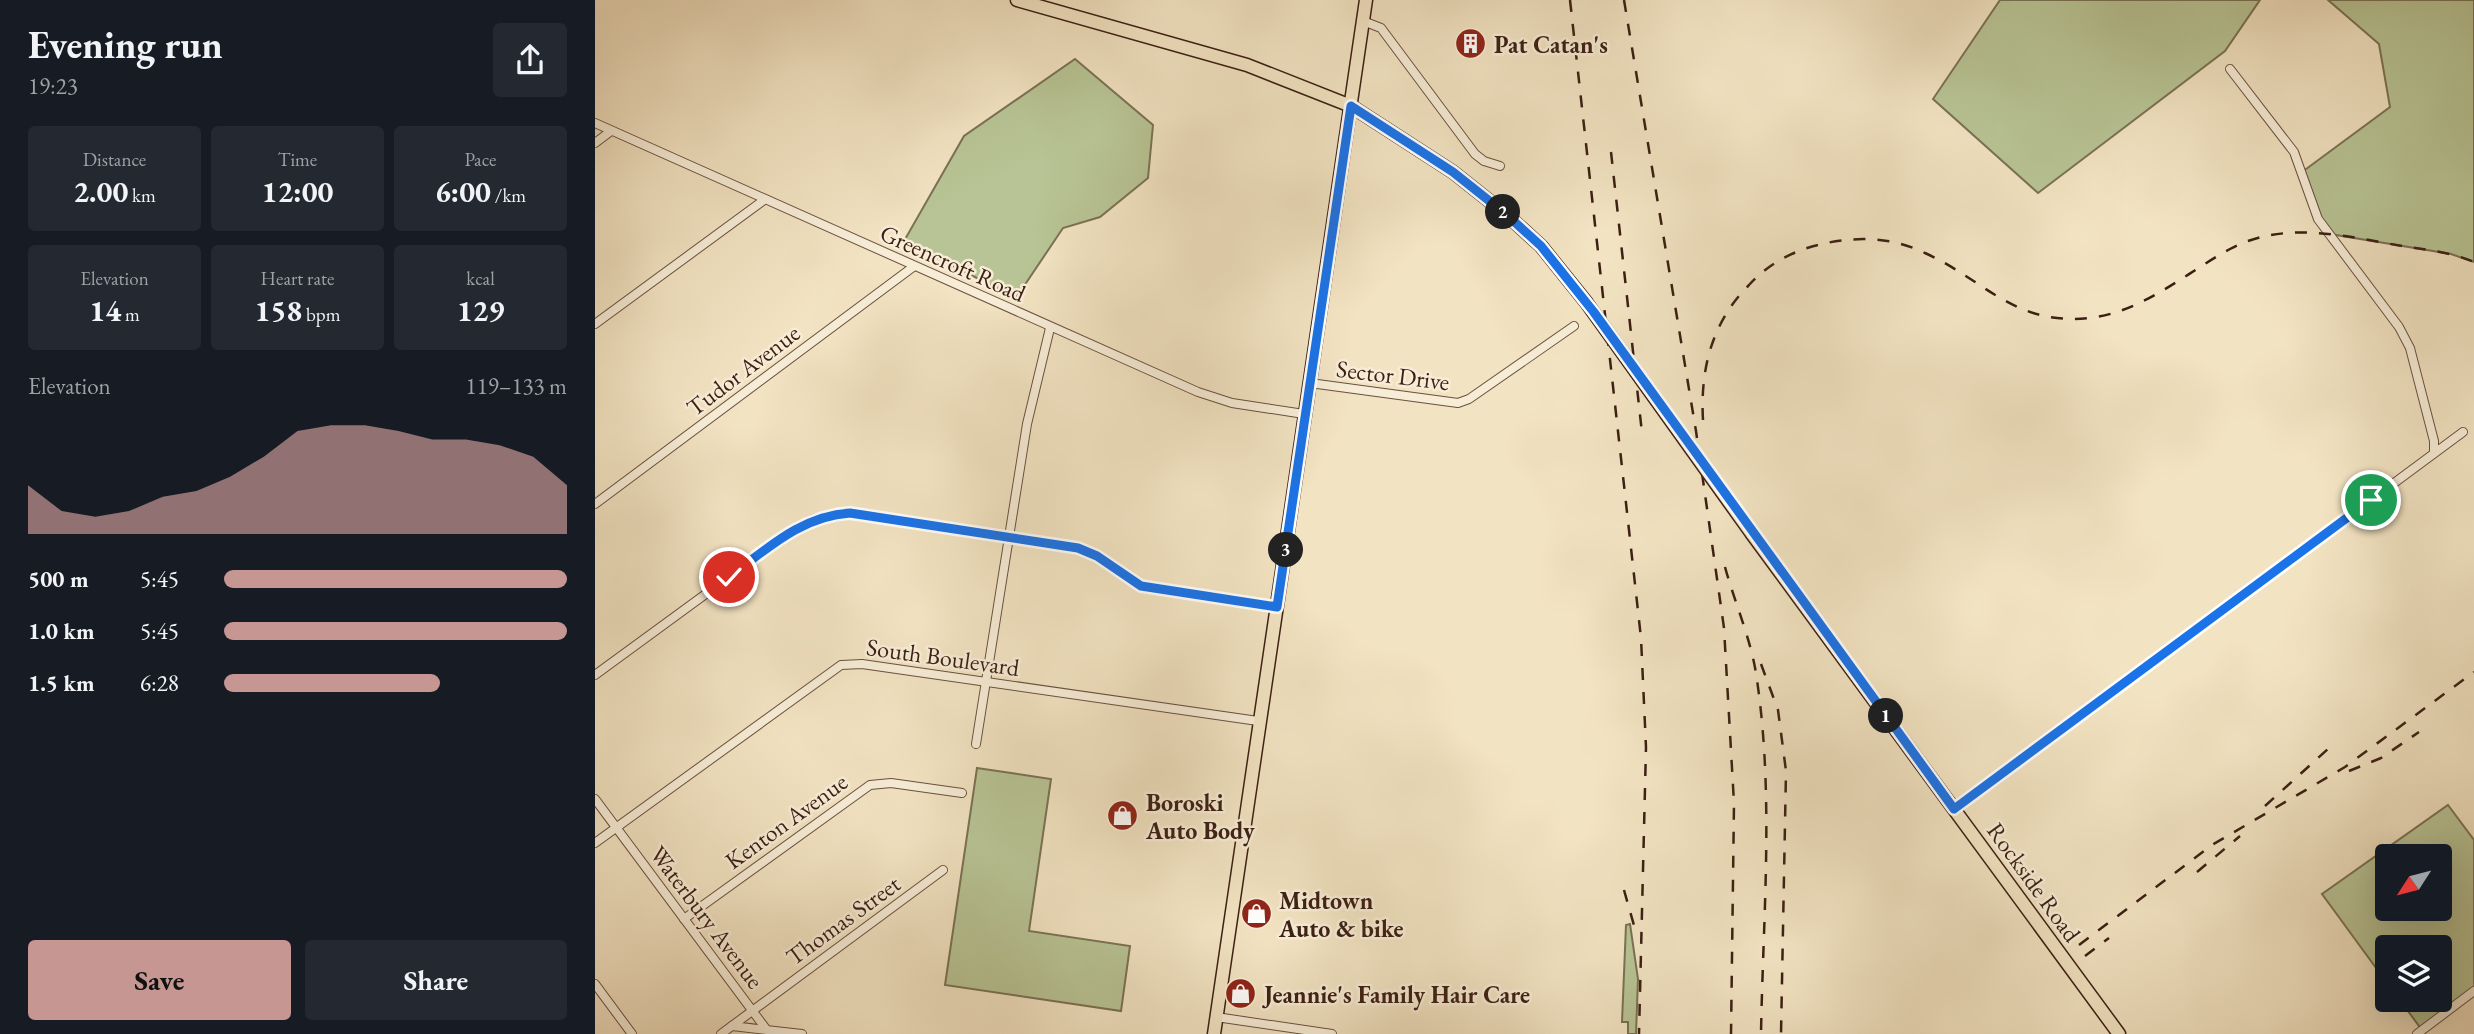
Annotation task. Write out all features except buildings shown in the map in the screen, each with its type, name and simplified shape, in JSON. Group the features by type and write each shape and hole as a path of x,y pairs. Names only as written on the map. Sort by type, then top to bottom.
{"main road":[{"name":"Rockside Road","path":"1017,0 1247,65 1351,106 1453,172 1541,246 1586,302 1752,534 2119,1034"},
{"path":"1214,1034 1366,0"}],"street":[{"path":"1363,21 1381,28 1475,154 1484,161 1500,166"},
{"path":"2230,69 2294,152 2318,219 2399,327 2410,348 2434,441 2434,453"},
{"name":"Greencroft Road","path":"595,123 1198,392 1232,402 1304,414"},
{"path":"595,143 611,131"},
{"path":"595,324 764,200"},
{"name":"Tudor Avenue","path":"595,504 913,267"},
{"name":"Sector Drive","path":"1310,383 1458,403 1469,399 1574,326"},
{"path":"976,744 1027,424 1050,328"},
{"path":"1954,809 2463,432"},
{"path":"595,675 796,528 814,519 850,513 1089,551 1141,586 1277,607"},
{"name":"South Boulevard","path":"595,843 841,665 862,664 1258,721"},
{"name":"Kenton Avenue","path":"684,919 870,785 891,783 962,793"},
{"name":"Waterbury Avenue","path":"595,799 765,1029"},
{"name":"Thomas Street","path":"721,1034 943,870"},
{"path":"595,984 632,1034"},
{"path":"2417,1034 2474,992"},
{"path":"1216,1017 1332,1034"},
{"path":"732,1026 802,1034"}],"green space":[{"path":"2000,0 2260,0 2225,51 2038,193 1933,99"},
{"path":"2328,0 2474,0 2474,262 2451,254 2330,234 2318,219 2302,172 2390,107 2379,44"},
{"path":"1075,59 1153,125 1148,178 1100,217 1063,228 1016,298 904,241 964,136"},
{"path":"977,768 1051,779 1029,931 1130,946 1121,1011 945,985"},
{"path":"2448,805 2474,840 2474,992 2452,1008 2452,935 2375,935 2375,967 2322,894 2375,857 2375,921 2452,921 2452,844 2393,844"},
{"path":"1630,924 1638,979 1636,1034 1628,1034 1628,1022 1622,1022 1626,925"},
{"path":"2409,1012 2447,1012 2422,1030"}],"railway":[{"path":"1570,0 1641,638 1646,747 1639,1034"},
{"path":"1624,0 1696,431 1724,628 1734,803 1731,1034"},
{"path":"1611,152 1642,433"},
{"path":"1703,420 1706,365 1717,331 1736,299 1773,264 1801,250 1822,244 1861,239 1887,241 1913,248 1946,264 2020,308 2063,319 2089,318 2127,308 2163,291 2230,249 2272,235 2337,235 2438,252 2474,262"},
{"path":"1725,567 1751,651 1762,724 1766,857 1761,1034"},
{"path":"1761,664 1778,710 1786,771 1781,1034"},
{"path":"2079,945 2212,845 2345,767 2474,672"},
{"path":"2349,771 2381,758 2419,732"},
{"path":"2265,806 2329,748"},
{"path":"2197,872 2240,836"},
{"path":"1624,890 1637,936"},
{"path":"2085,956 2109,938"}],"place":[{"name":"Pat Catan's","path":"1471,44"},
{"name":"Boroski Auto Body","path":"1123,816"},
{"name":"Midtown Auto & bike","path":"1256,914"},
{"name":"Jeannie's Family Hair Care","path":"1241,994"}],"route":[{"path":"729,577 801,524 827,515 850,513 1078,548 1089,551 1141,586 1277,607 1298,450 1351,106 1453,172 1541,246 1593,311 1752,534 1954,809 2371,500"}]}
